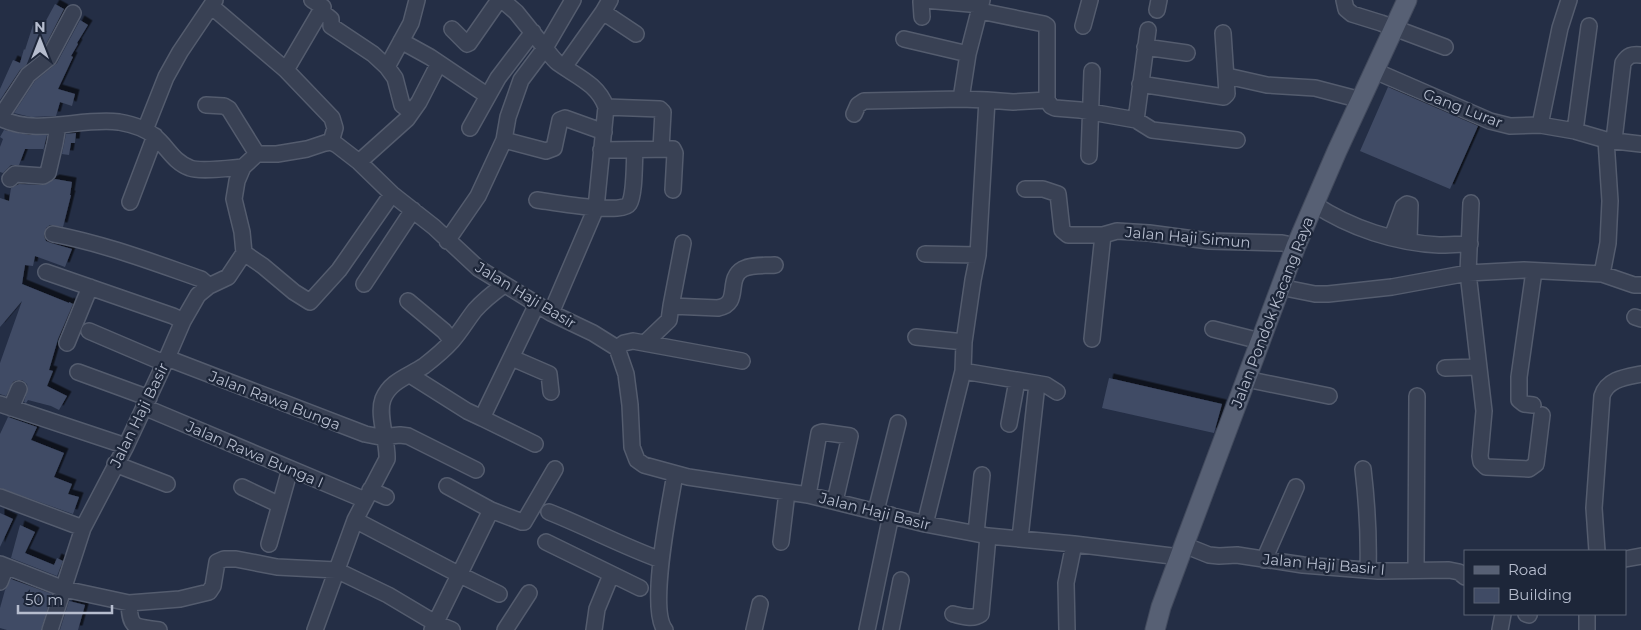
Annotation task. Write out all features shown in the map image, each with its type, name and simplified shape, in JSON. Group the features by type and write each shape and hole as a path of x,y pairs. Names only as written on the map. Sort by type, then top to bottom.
{"main road":[{"name":"Jalan Pondok Kacang Raya","path":"1154,630 1296,246 1407,0"}],"street":[{"path":"387,67 411,23 417,0"},
{"path":"452,29 466,44 469,43 500,0 516,12 556,62 590,84 604,100 606,107 596,208 551,313"},
{"path":"447,241 478,196 504,140 508,117 522,80 545,48 573,0"},
{"path":"922,17 922,2 925,0 981,5 1044,24 1047,26 1047,100 1050,106 1136,120 1152,130 1237,140"},
{"path":"1083,26 1090,0"},
{"path":"1344,0 1346,9 1352,14 1445,47"},
{"path":"1540,125 1560,28 1569,0"},
{"path":"130,202 166,77 180,52 213,3 286,70 332,118 335,128 331,142 307,149 277,154 257,154 243,167 236,181 234,199 242,232 244,253 294,292 310,302 338,270 392,194"},
{"path":"286,70 317,5 331,19 331,26 374,54 387,67 395,78 402,104 411,112"},
{"path":"962,98 968,54 981,5"},
{"path":"564,67 606,6 636,34"},
{"path":"73,13 49,58 28,75 1,117 3,120 16,124 58,126 108,121 121,123 150,133 177,162 192,169 243,167"},
{"path":"1575,131 1589,26"},
{"path":"1136,120 1148,30"},
{"path":"470,128 498,78 533,32"},
{"path":"1140,84 1224,97 1228,94 1223,33"},
{"path":"904,39 968,54"},
{"path":"401,41 439,63 488,96"},
{"path":"1146,47 1187,53"},
{"path":"1602,274 1608,243 1610,140 1623,63 1632,54 1641,55"},
{"path":"359,162 398,129 419,102 439,63"},
{"path":"1089,156 1092,71"},
{"name":"Gang Lurar","path":"1375,71 1490,121 1510,126 1540,125 1610,140 1641,144"},
{"path":"1227,76 1267,85 1315,88 1362,100"},
{"path":"854,114 858,104 864,101 962,98 1014,102 1047,100"},
{"path":"925,524 963,371 964,342 978,255 987,100"},
{"path":"206,105 224,106 229,109 257,154"},
{"path":"606,107 660,109 663,112 660,150"},
{"path":"504,140 546,151 551,150 554,148 560,120 565,118 604,132"},
{"path":"10,179 15,174 43,176 48,173 56,143 58,126"},
{"name":"Jalan Haji Basir","path":"331,142 359,162 392,194 413,210 478,268 551,313 594,333 617,348 626,374 632,447 637,460 644,465 675,474 808,495 925,524 982,534 1074,544 1182,551"},
{"path":"601,150 675,150 673,190"},
{"path":"537,200 596,208 626,208 630,203 634,184 635,150"},
{"name":"Jalan Haji Simun","path":"1025,189 1043,189 1058,194 1062,230 1068,235 1103,234 1117,231 1209,241 1296,246"},
{"path":"1471,202 1468,274 1484,411 1480,456 1481,462 1486,467 1532,468 1536,464 1537,410 1524,404 1519,400 1518,395 1534,271"},
{"path":"1314,204 1346,222 1376,234 1438,245 1470,244"},
{"path":"1392,237 1403,207 1407,204 1410,205 1408,241"},
{"path":"364,284 413,210"},
{"path":"53,234 89,241 134,256 201,279 209,286"},
{"path":"1092,339 1103,234"},
{"path":"646,342 669,320 683,243"},
{"name":"Jalan Haji Basir","path":"50,630 82,528 126,446 183,321 198,295 209,286 228,277 244,253"},
{"path":"925,254 978,255"},
{"path":"671,306 724,307 731,302 734,280 739,272 750,267 775,265"},
{"path":"1280,287 1315,294 1328,294 1468,274 1534,271 1602,274 1634,285 1641,285"},
{"path":"46,272 183,321"},
{"path":"316,630 355,520 387,459 388,448 384,437 381,410 388,390 401,378 410,375 424,366 452,342 488,296 504,285"},
{"path":"66,343 90,287"},
{"path":"408,301 444,331 452,342"},
{"path":"482,418 537,304"},
{"path":"1214,329 1260,341"},
{"name":"Jalan Rawa Bunga","path":"89,331 365,434 384,437 408,436 476,470"},
{"path":"916,337 964,342"},
{"path":"617,348 624,343 633,341 646,342 742,361"},
{"path":"512,358 549,374 551,392"},
{"path":"1445,368 1478,367"},
{"path":"963,371 1037,384 1050,387 1057,392"},
{"name":"Jalan Rawa Bunga I","path":"78,372 290,469 368,495 386,497"},
{"path":"1597,550 1594,508 1602,396 1605,387 1620,378 1641,374"},
{"path":"410,375 467,410 535,444"},
{"path":"1246,379 1329,396"},
{"path":"1009,424 1017,381"},
{"path":"1020,538 1037,384"},
{"path":"19,389 5,406 126,446"},
{"path":"1416,569 1418,396"},
{"path":"876,511 898,423"},
{"path":"808,495 819,433 850,436 835,501"},
{"path":"115,464 167,484"},
{"path":"269,544 290,469"},
{"path":"447,486 491,510 524,522 555,469"},
{"path":"1362,469 1368,516 1368,570"},
{"path":"665,630 659,617 660,560 675,474"},
{"path":"953,614 971,618 981,614 982,475"},
{"path":"242,487 280,505"},
{"path":"1264,560 1296,488"},
{"path":"781,542 787,492"},
{"path":"0,496 82,528"},
{"path":"433,626 491,510"},
{"path":"549,512 629,549 660,560"},
{"path":"867,630 891,515"},
{"path":"355,520 499,594"},
{"path":"546,542 640,588"},
{"path":"1067,630 1066,583 1074,544"},
{"name":"Jalan Haji Basir I","path":"1182,551 1303,565 1368,570 1416,569 1459,572 1464,577"},
{"path":"1626,559 1641,556"},
{"path":"0,582 3,565 64,589 129,603 180,599 212,590 216,565 220,560 236,559 277,567 336,570 388,595 433,626 452,630"},
{"path":"594,630 597,609 611,575"},
{"path":"891,630 901,580"},
{"path":"505,630 529,593"},
{"path":"129,603 132,622 139,627 159,630"},
{"path":"754,630 760,604"},
{"path":"1500,630 1503,615"},
{"path":"1587,615 1587,630"}],"building":[{"path":"55,4 64,9 42,52 20,70 0,100 0,89 13,60 20,63 33,25 42,28"},
{"path":"80,20 88,25 77,43 71,56 73,57 58,89 75,94 72,106 60,102 56,116 31,117 14,113 35,81 57,63"},
{"path":"1388,87 1478,126 1450,189 1360,151"},
{"path":"4,130 29,135 47,135 43,151 43,149 25,149 19,165 11,165 3,173 0,172 0,147 3,139 0,137"},
{"path":"76,133 75,143 71,143 69,155 62,154 66,134"},
{"path":"55,179 72,182 71,195 63,227 50,225 46,228 44,236 46,241 72,249 65,267 35,256 33,266 25,265 22,284 73,304 58,339 49,370 53,371 47,386 67,396 59,410 28,400 26,403 24,402 28,388 27,384 22,380 13,382 6,396 0,394 0,363 22,301 0,327 0,198 9,201 11,188 19,184 43,185"},
{"path":"1109,378 1222,404 1214,433 1102,408"},
{"path":"8,417 37,427 31,440 64,453 54,477 72,484 68,494 79,497 73,514 0,488 0,434"},
{"path":"0,513 13,519 0,547"},
{"path":"20,525 35,532 25,553 54,565 57,558 63,561 57,576 11,558"},
{"path":"11,579 52,594 41,630 7,630 0,628 0,608 5,590"},
{"path":"69,601 85,605 78,630 60,630"}]}
